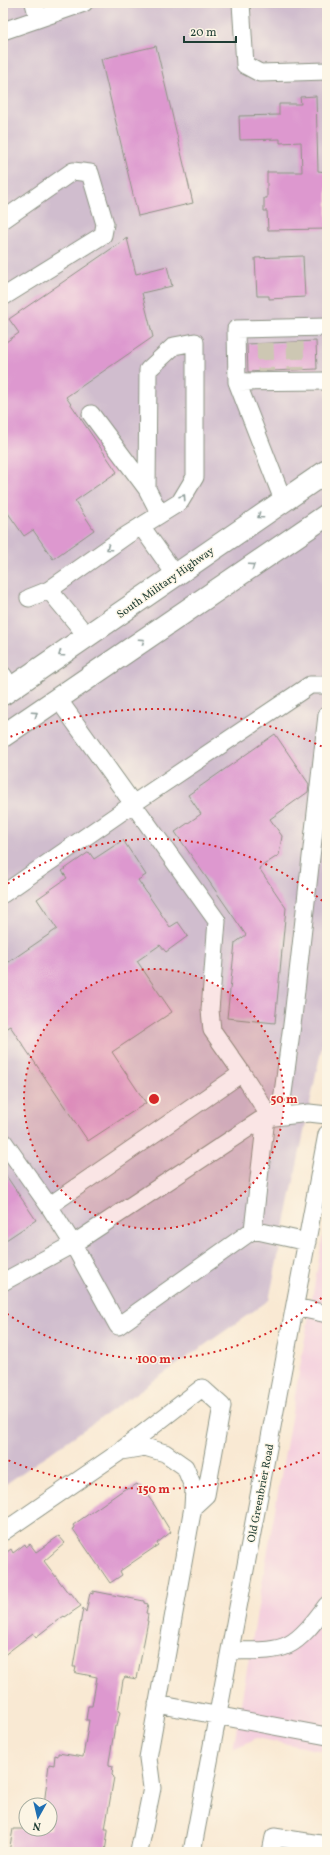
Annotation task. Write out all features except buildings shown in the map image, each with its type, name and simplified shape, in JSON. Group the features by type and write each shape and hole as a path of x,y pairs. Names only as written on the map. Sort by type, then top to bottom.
{"main road":[{"name":"South Military Highway","path":"6,686 87,636 175,574 327,471"},
{"path":"3,736 327,515"},
{"path":"292,539 310,537 327,530"}],"street":[{"path":"3,31 36,11 84,3"},
{"path":"241,3 245,65 260,73 327,70"},
{"path":"3,298 103,235 105,224 90,173 73,171 5,214"},
{"path":"283,500 237,382 236,329 264,336 295,335 327,327"},
{"path":"29,598 49,590 141,526 180,502 195,477 195,342 174,346 148,370 147,489"},
{"path":"237,382 266,377 297,376 327,381"},
{"path":"91,414 147,489 160,514"},
{"path":"141,526 175,574"},
{"path":"49,590 87,636"},
{"path":"3,894 133,804 310,685 327,685"},
{"path":"58,699 217,921 210,1010 212,1030 265,1109 273,1117"},
{"path":"3,1141 49,1206 73,1244 118,1326 253,1230 293,1017 327,715"},
{"path":"49,1206 242,1073"},
{"path":"3,1282 73,1244 259,1121 273,1117 309,1113 327,1115"},
{"name":"Old Greenbrier Road","path":"192,1852 327,1134"},
{"path":"253,1230 307,1242"},
{"path":"295,1307 327,1314"},
{"path":"3,1532 121,1451 202,1388 222,1406 206,1495 193,1507"},
{"path":"121,1451 145,1446 165,1452 185,1467 194,1489 193,1507 148,1758 152,1788 139,1852"},
{"path":"230,1651 271,1650 289,1645 311,1626 327,1605"},
{"path":"157,1704 327,1736"},
{"path":"272,1852 274,1837 320,1844 318,1852"}],"shaded area":[{"path":"3,3 327,3 327,1038 323,1041 269,1300 3,1486"},
{"path":"327,1213 327,1752 257,1738 233,1749"}],"tunnel":[{"path":"295,342 296,370"},
{"path":"265,343 266,371"}]}
